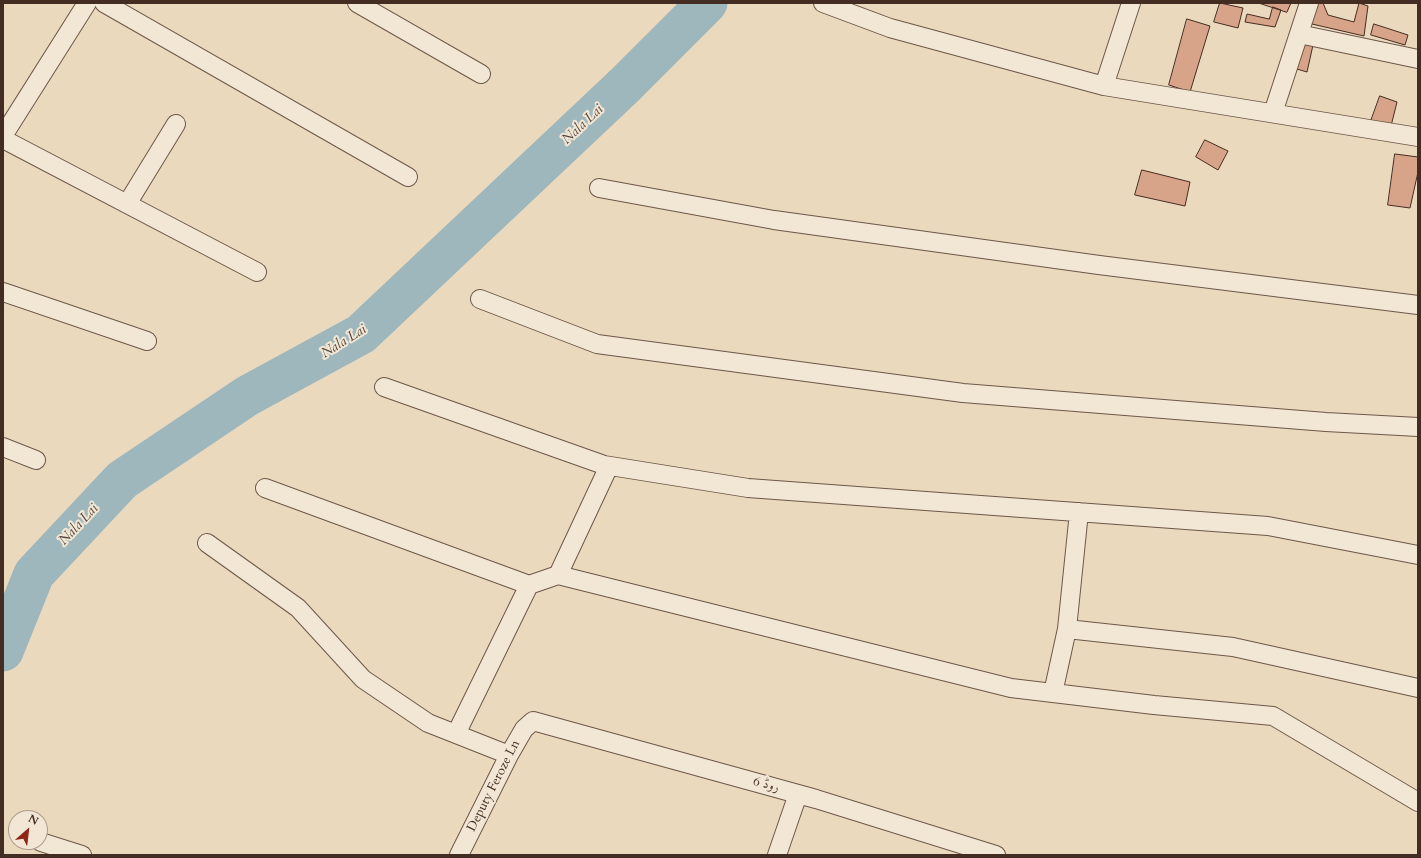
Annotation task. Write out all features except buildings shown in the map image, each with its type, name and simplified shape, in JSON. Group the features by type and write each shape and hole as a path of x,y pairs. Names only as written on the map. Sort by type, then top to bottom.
{"street":[{"path":"87,3 3,138 257,272"},
{"path":"104,3 408,177"},
{"path":"357,3 481,74"},
{"path":"823,3 890,28 1104,86 1418,136"},
{"path":"1104,86 1131,3"},
{"path":"1273,113 1309,3"},
{"path":"1299,34 1418,59"},
{"path":"127,204 176,124"},
{"path":"599,188 774,220 1099,265 1418,305"},
{"path":"3,292 147,341"},
{"path":"480,299 597,344 963,393 1326,422 1418,427"},
{"path":"384,387 609,466 748,488 1268,526 1418,555"},
{"path":"3,448 36,460"},
{"path":"558,575 609,466"},
{"path":"265,488 529,586 558,575 1011,688 1154,705 1273,716 1418,802"},
{"path":"1053,693 1067,629 1079,512"},
{"path":"207,543 298,608 363,679 428,723 509,755"},
{"path":"456,734 529,586"},
{"path":"1067,629 1233,647 1418,688"},
{"name":"Deputy Feroze Ln","path":"459,855 509,755 524,729 533,721"},
{"name":"روڈ 6","path":"533,721 798,794 996,855"},
{"path":"777,855 798,794"},
{"path":"48,844 82,855"}],"waterway":[{"name":"Nala Lai","path":"3,651 34,574 122,480 247,396 361,334 626,84 707,3"}]}
